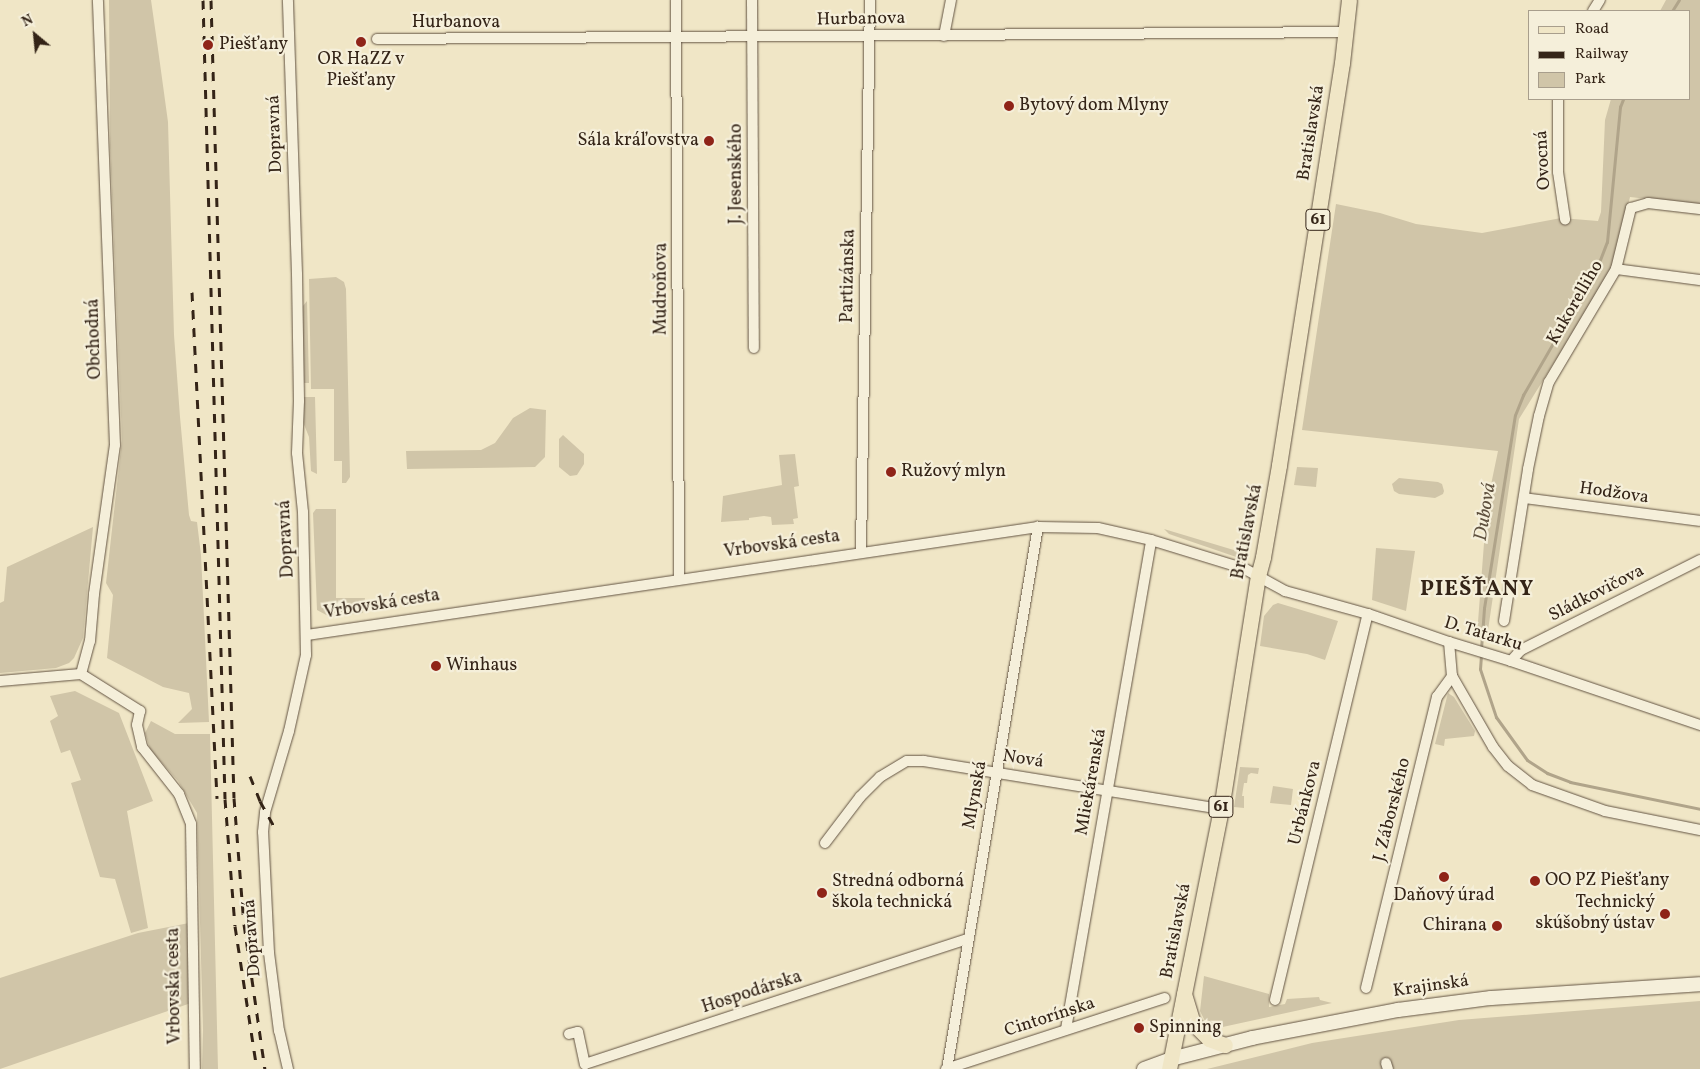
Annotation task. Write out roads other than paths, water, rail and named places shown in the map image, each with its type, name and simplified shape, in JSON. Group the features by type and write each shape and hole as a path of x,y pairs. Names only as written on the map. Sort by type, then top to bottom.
{"main road":[{"name":"Bratislavská","path":"1170,1064 1221,809 1258,576 1279,466 1350,0"},
{"name":"Krajinská","path":"1170,1064 1225,1045 1296,1028 1453,1002 1700,984"},
{"path":"1184,992 1193,1023 1209,1039 1225,1045"},
{"path":"1144,1069 1170,1064"}],"street":[{"name":"Obchodná","path":"81,674 90,641 94,594 115,446 98,0"},
{"name":"Dopravná","path":"288,0 297,274 299,402 297,453 303,512 307,635 303,676 265,812 263,832 269,953 279,1031 288,1069"},
{"name":"Mudroňova","path":"676,0 679,578"},
{"name":"J. Jesenského","path":"752,0 754,348"},
{"name":"Partizánska","path":"861,552 870,0"},
{"path":"944,36 951,0"},
{"name":"Hurbanova","path":"377,39 752,38 1346,32"},
{"name":"Ovocná","path":"1558,100 1558,172 1565,219"},
{"name":"Kukorelliho","path":"1524,498 1539,416 1549,382 1616,269 1631,208 1635,205 1648,203 1700,209"},
{"path":"1616,269 1700,280"},
{"path":"1504,620 1524,498"},
{"name":"Hodžova","path":"1524,498 1700,522"},
{"name":"Vrbovská cesta","path":"307,635 679,578 1038,527 1098,528 1151,540 1245,569 1258,576"},
{"name":"Mlynská","path":"946,1069 1038,527"},
{"name":"Mliekárenská","path":"1066,1029 1151,540"},
{"name":"Sládkovičova","path":"1506,659 1700,560"},
{"name":"D. Tatarku","path":"1258,576 1285,591 1368,614 1700,725"},
{"name":"Urbánkova","path":"1275,1000 1368,614"},
{"path":"1449,642 1452,676 1493,747 1508,766 1532,785 1604,811 1700,830"},
{"path":"0,681 81,674"},
{"name":"Vrbovská cesta","path":"81,674 140,711 137,725 142,747 179,794 191,824 194,1069"},
{"name":"J. Záborského","path":"1366,988 1437,697 1452,676"},
{"name":"Nová","path":"824,843 860,797 880,777 907,761 924,761 996,772 1221,809"},
{"name":"Hospodárska","path":"569,1034 578,1032 585,1064 968,939"},
{"name":"Cintorínska","path":"946,1069 1165,998"}],"waterway":[{"name":"Dubová","path":"1673,10 1679,0"},
{"name":"Dubová","path":"1481,649 1484,608 1515,415 1523,395 1598,265 1607,242 1620,107 1623,100"},
{"name":"Dubová","path":"1481,655 1480,669 1496,717 1527,760 1547,773 1570,782 1700,809"}],"railway":[{"path":"203,0 225,799 235,926 257,1069"},
{"path":"211,0 234,798 244,924 265,1069"},
{"path":"192,292 217,798"},
{"path":"250,776 260,801 277,832"}],"place":[{"name":"OR HaZZ v Piešťany","path":"361,42"},
{"name":"Piešťany","path":"208,45"},
{"name":"Bytový dom Mlyny","path":"1009,106"},
{"name":"Sála kráľovstva","path":"709,141"},
{"name":"Ružový mlyn","path":"891,472"},
{"name":"Winhaus","path":"436,666"},
{"name":"Daňový úrad","path":"1444,877"},
{"name":"OO PZ Piešťany","path":"1535,881"},
{"name":"Stredná odborná škola technická","path":"822,893"},
{"name":"Technický skúšobný ústav","path":"1665,914"},
{"name":"Chirana","path":"1497,926"},
{"name":"Spinning","path":"1139,1028"}],"district":[{"name":"PIEŠŤANY","path":"1477,590"}]}
